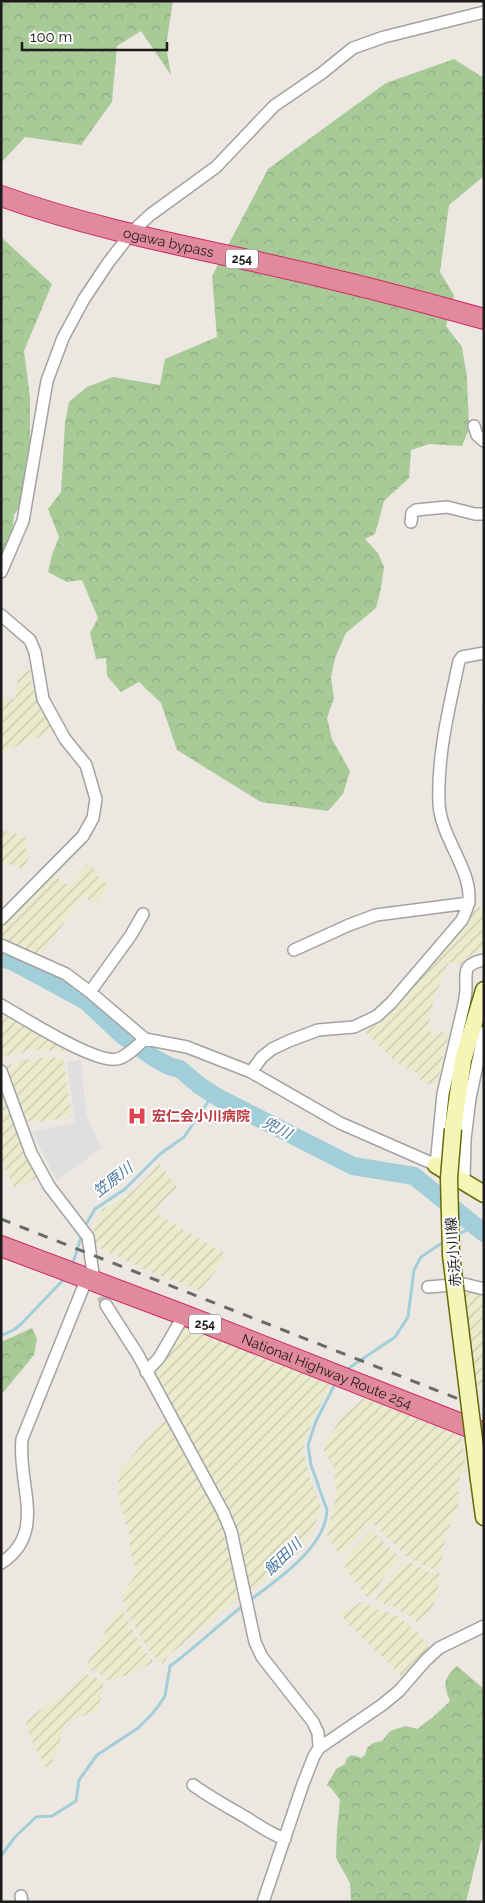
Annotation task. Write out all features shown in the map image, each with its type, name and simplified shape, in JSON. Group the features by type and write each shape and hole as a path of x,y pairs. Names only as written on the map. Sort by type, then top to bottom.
{"highway":[{"name":"ogawa bypass","path":"1,196 35,208 131,234 346,283 484,319"},
{"name":"National Highway Route 254","path":"1,1246 79,1274 484,1434"}],"main road":[{"name":"赤浜小川線","path":"484,990 463,1060 453,1129 449,1178 451,1255 484,1517"},
{"path":"436,1165 464,1180 484,1194"}],"street":[{"path":"1,572 23,521 47,381 63,338 84,299 108,263 131,234 150,215 216,167 274,106 322,73 353,48 484,12"},
{"path":"474,426 477,436 484,441"},
{"path":"411,522 412,513 416,510 446,507 475,514 484,514"},
{"path":"1,615 30,640 35,652 43,699 65,739 86,765 96,799 94,818 83,836 1,919"},
{"path":"251,1072 262,1057 272,1049 289,1041 318,1030 354,1027 377,1016 391,1003 462,920 468,903 467,884 442,823 439,778 443,742 459,661 462,657 484,653"},
{"path":"294,950 376,915 468,903"},
{"path":"90,992 143,914"},
{"path":"1,945 66,974 90,992 143,1042 187,1047 251,1072 340,1123 436,1165 444,1094 464,1004 466,990 465,974 467,966 484,960"},
{"path":"1,1005 53,1036 100,1057 115,1060 124,1057 143,1042"},
{"path":"464,1180 464,1139 470,1098 484,1032"},
{"path":"1,1071 31,1153 49,1186 84,1231 79,1274 22,1439 21,1452 28,1526 24,1540 17,1551 1,1563"},
{"path":"428,1287 464,1284 484,1289"},
{"path":"106,1305 138,1355 226,1517 231,1531 255,1642 262,1657 313,1722 318,1733 319,1748"},
{"path":"146,1372 159,1358 184,1315"},
{"path":"263,1902 303,1784 319,1748 382,1706 399,1691 439,1648 484,1626"},
{"path":"193,1786 268,1833 284,1839"}],"green space":[{"path":"1,1 173,1 166,46 171,75 141,31 117,46 112,102 81,145 25,137 1,163"},
{"path":"454,59 484,78 484,176 449,205 440,272 454,295 446,326 462,347 467,377 469,429 462,446 429,444 411,450 409,478 384,501 375,534 365,539 378,553 384,567 381,588 376,608 346,633 335,658 331,678 334,698 327,718 332,739 350,771 343,794 328,811 261,802 177,750 161,703 139,682 121,692 107,676 106,658 96,659 90,633 98,618 82,580 67,582 48,572 59,537 48,509 61,492 65,423 69,402 87,387 113,377 160,385 165,359 217,337 212,276 268,169 386,83"},
{"path":"1,237 52,284 24,351 30,397 30,490 14,515 11,547 1,558"},
{"path":"31,670 31,685 53,731 1,753 1,699 4,697 15,699 19,671"},
{"path":"1,830 28,838 26,850 30,851 25,869 1,862"},
{"path":"87,863 94,869 99,878 110,886 97,903 83,897 39,957 1,941 1,924 52,874 69,886"},
{"path":"474,906 484,908 483,949 466,957 460,966 449,962 434,999 429,1020 431,1033 449,1032 437,1086 421,1082 418,1074 393,1060 362,1028 377,1023 390,1012 461,930"},
{"path":"1,1010 69,1048 68,1051 33,1050 9,1058 8,1055 2,1058"},
{"path":"50,1057 63,1058 72,1116 36,1123 35,1120 24,1122 6,1067 17,1061"},
{"path":"1,1088 25,1153 37,1178 14,1188 3,1162 1,1162"},
{"path":"159,1163 178,1188 154,1212 227,1255 201,1291 145,1270 94,1245 94,1224 103,1209 130,1193 144,1181"},
{"path":"464,1290 484,1293 484,1393 475,1382"},
{"path":"185,1327 331,1385 313,1419 303,1449 311,1481 321,1507 314,1530 301,1550 250,1592 240,1538 233,1517 192,1446 155,1374"},
{"path":"32,1328 37,1339 34,1355 1,1395 1,1342"},
{"path":"364,1398 461,1436 467,1470 460,1476 458,1488 459,1504 445,1538 441,1570 428,1568 405,1555 375,1525 368,1526 340,1556 327,1537 336,1495 334,1469 324,1451 325,1441 337,1425 339,1417"},
{"path":"166,1420 216,1510 226,1539 238,1599 169,1655 163,1664 156,1659 145,1644 125,1609 123,1596 125,1589 133,1579 136,1571 130,1552 129,1533 119,1500 118,1486 121,1469 159,1424"},
{"path":"371,1530 401,1559 385,1576 371,1598 368,1598 344,1567 343,1562 354,1547"},
{"path":"406,1560 430,1572 440,1573 437,1597 433,1606 417,1622 393,1607 375,1601 384,1585"},
{"path":"364,1602 374,1608 398,1616 418,1633 428,1645 429,1649 403,1678 339,1614 358,1603"},
{"path":"121,1608 141,1645 154,1662 131,1674 107,1681 102,1675 87,1669 88,1662 104,1636 105,1629"},
{"path":"457,1666 484,1689 484,1836 481,1841 466,1902 351,1902 350,1883 336,1858 340,1800 327,1785 336,1769 345,1764 349,1757 361,1758 365,1755 367,1748 373,1743 382,1741 390,1731 406,1726 417,1729 433,1717 450,1701 445,1686 447,1678"},
{"path":"85,1674 103,1683 98,1712 74,1718 67,1723 49,1768 45,1767 29,1735 26,1720 70,1689"}],"shaded area":[{"path":"81,1060 86,1114 101,1148 57,1181 32,1132 75,1122 67,1062"}],"waterway":[{"path":"484,708 484,713"},
{"name":"兜川","path":"1,958 14,962 86,1001 122,1035 154,1058 169,1066 180,1069 200,1086 219,1098 353,1166 414,1176 484,1233"},
{"name":"笠原川","path":"84,1228 95,1209 125,1189 160,1154 184,1137 210,1099 212,1093"},
{"name":"飯田川","path":"455,1236 475,1226"},
{"name":"笠原川","path":"72,1266 82,1234"},
{"name":"飯田川","path":"346,1370 395,1337 408,1317 414,1270 421,1257 445,1241"},
{"name":"笠原川","path":"1,1336 22,1323 65,1278"},
{"name":"飯田川","path":"249,1601 298,1562 318,1537 324,1524 327,1510 311,1465 308,1445 316,1421 336,1382"},
{"name":"飯田川","path":"1,1856 15,1837 36,1817 52,1816 76,1801 79,1780 97,1755 138,1728 159,1705 165,1696 170,1666 244,1605"}],"tunnel":[{"path":"95,1281 106,1305"}],"railway":[{"path":"1,1219 484,1409"}],"place":[{"name":"宏仁会小川病院","path":"137,1116"}]}
